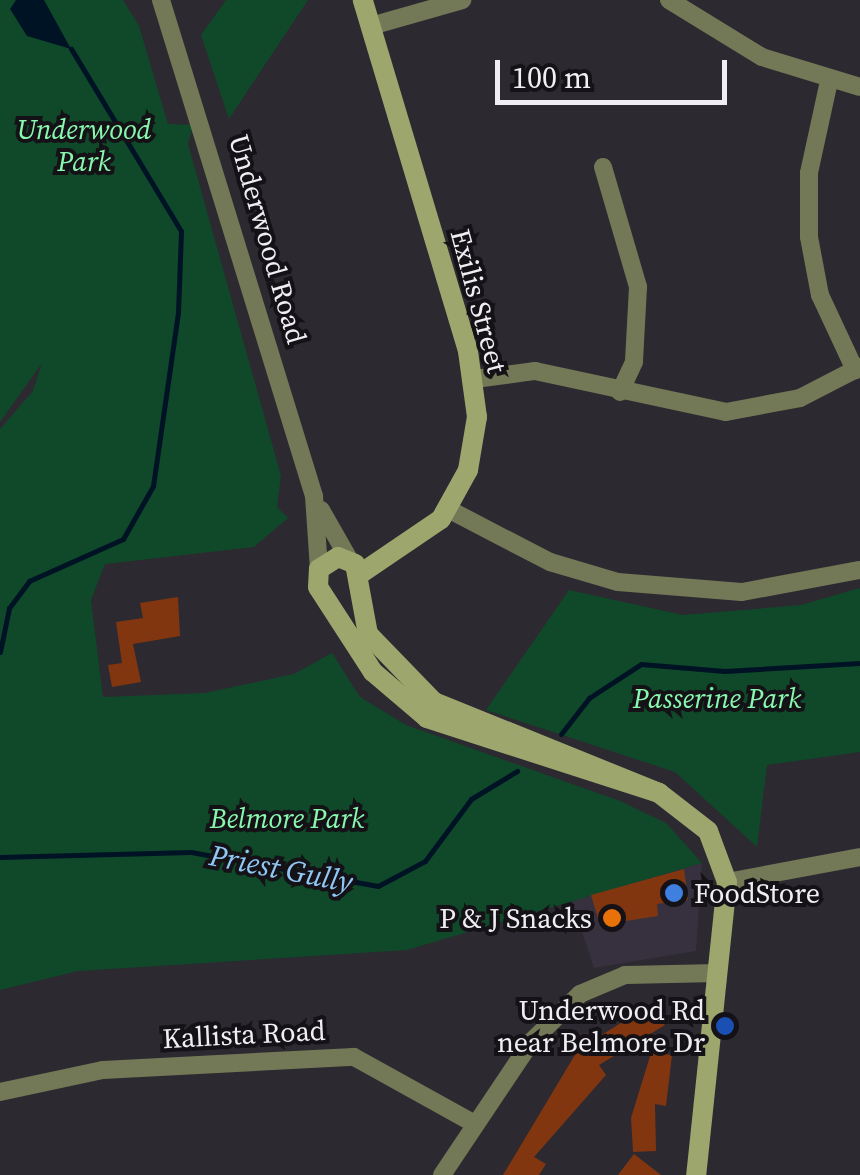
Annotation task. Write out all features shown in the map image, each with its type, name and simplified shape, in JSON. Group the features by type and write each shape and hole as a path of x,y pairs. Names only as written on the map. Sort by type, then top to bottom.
{"street":[{"name":"Underwood Road","path":"161,0 314,496 355,575 382,658 434,702 659,793 708,830 727,882 696,1175"},
{"name":"Exilis Street","path":"355,575 412,546 448,510 476,436 475,380 364,0"},
{"path":"371,26 462,0"},
{"path":"669,0 739,46 830,82 860,87"},
{"path":"475,380 535,371 726,412 800,398 857,369 820,296 809,238 809,173 830,82"},
{"path":"603,167 638,287 634,362 620,392"},
{"name":"Underwood Road","path":"314,496 319,569 330,599 374,672 427,718 659,793"},
{"path":"448,510 550,562 634,585 742,592 860,570"},
{"path":"319,569 355,575"},
{"path":"330,599 355,575"},
{"path":"727,882 860,857"},
{"path":"442,1175 531,1042 580,994 625,975 718,973"},
{"name":"Kallista Road","path":"0,1092 102,1070 354,1056 475,1124"}],"shaded area":[{"path":"702,863 696,951 594,968 572,901"}],"green space":[{"path":"0,0 123,0 139,26 168,124 193,125 188,144 281,476 277,507 288,518 254,547 105,564 91,600 103,697 205,693 294,674 332,653 360,697 406,725 620,801 666,823 702,863 407,950 78,971 0,990 0,429 33,391 42,363 0,422"},
{"path":"226,0 308,0 229,119 201,35"},
{"name":"Passerine Park","path":"860,588 860,752 767,765 757,847 675,772 486,710 569,590 683,615 801,605"}],"water":[{"path":"16,0 44,0 71,49 27,36 10,9"}],"building":[{"path":"178,597 180,636 133,644 141,682 112,687 108,665 122,663 116,622 143,618 140,603"},
{"path":"684,869 688,900 657,904 658,916 600,925 591,895"},
{"path":"645,1008 665,1025 599,1065 606,1075 534,1157 546,1164 539,1175 503,1175 588,1033 595,1039"},
{"path":"651,1053 672,1055 666,1106 655,1104 656,1151 633,1152 631,1118"},
{"path":"634,1154 661,1175 618,1175"}],"waterway":[{"path":"0,652 9,608 29,581 123,539 153,486 178,313 181,231 71,49"},
{"name":"Priest Gully","path":"561,734 589,698 641,664 725,671 860,663"},
{"name":"Priest Gully","path":"0,857 191,852 378,886 425,861 471,799 517,771"}],"place":[{"name":"FoodStore","path":"674,893"},
{"name":"P & J Snacks","path":"612,918"},
{"name":"Underwood Rd near Belmore Dr","path":"725,1026"}],"park label":[{"name":"Underwood Park","path":"84,145"},
{"name":"Belmore Park","path":"287,818"}]}
